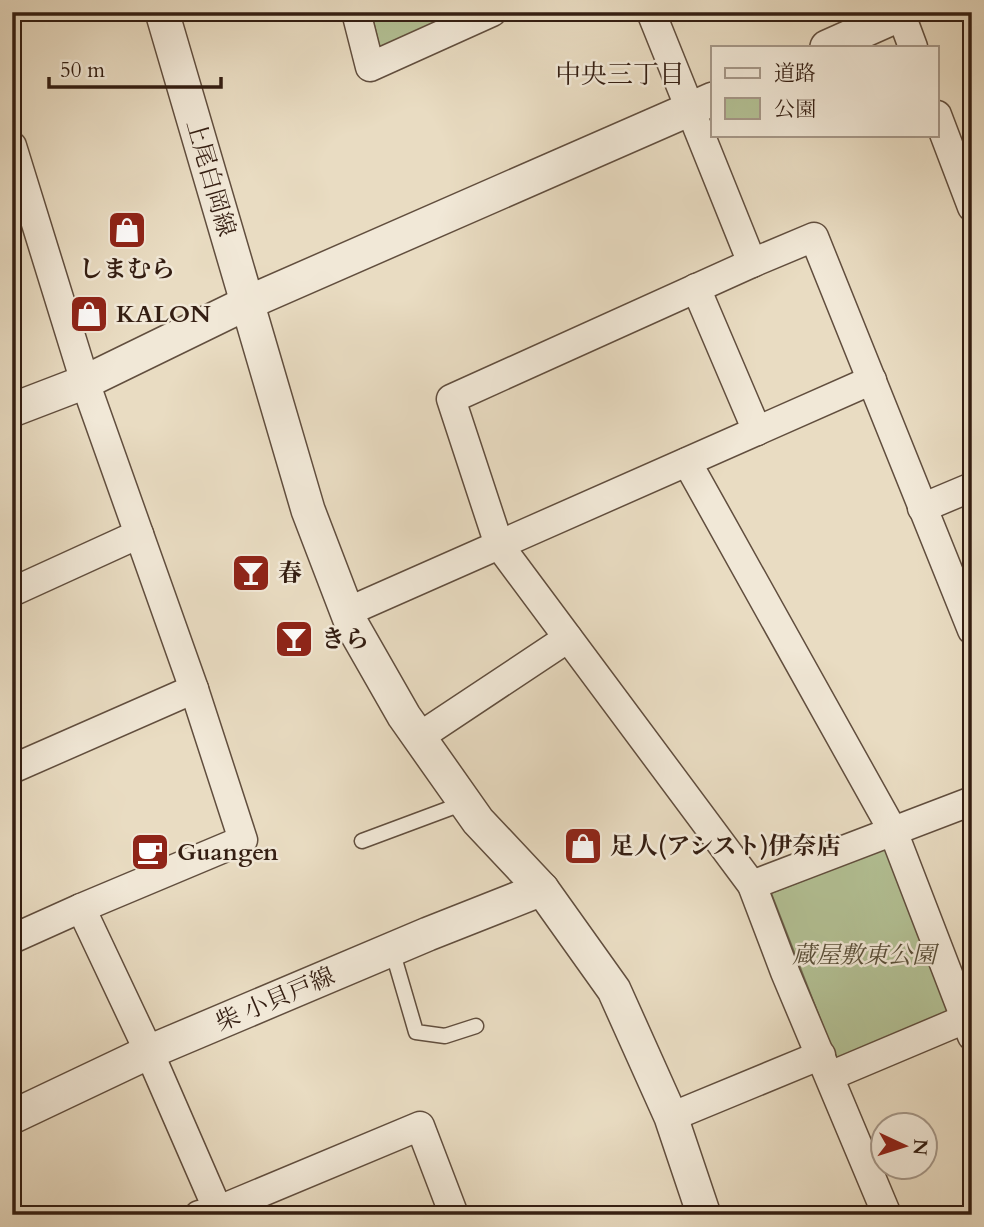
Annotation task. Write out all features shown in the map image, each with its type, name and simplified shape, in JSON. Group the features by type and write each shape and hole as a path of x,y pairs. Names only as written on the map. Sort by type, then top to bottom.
{"street":[{"name":"上尾白岡線","path":"162,12 308,510 352,625 404,716 465,803 478,821 542,889 614,990 671,1117 704,1215"},
{"path":"356,12 370,67 492,12"},
{"path":"651,12 701,104 711,135"},
{"path":"829,46 901,13 913,46"},
{"path":"12,410 85,382 247,303 701,104"},
{"path":"939,118 962,157 972,207"},
{"path":"711,136 752,263"},
{"path":"12,145 85,382 194,689 243,840 12,939"},
{"path":"887,1215 785,972 752,885 499,545 451,399 814,237 972,630"},
{"path":"696,288 757,431"},
{"path":"347,612 872,380"},
{"path":"671,1117 825,1065 968,1028 893,831 687,462"},
{"path":"922,508 972,487"},
{"path":"12,592 139,534"},
{"path":"419,737 568,638"},
{"path":"12,769 194,689"},
{"path":"752,885 972,801"},
{"name":"柴 小貝戸線","path":"12,1117 149,1052 542,889"},
{"path":"81,908 149,1052 213,1213 420,1126 454,1215"}],"lane":[{"path":"362,841 465,803"},
{"path":"392,950 416,1032 445,1036 475,1026"}],"green space":[{"path":"371,12 470,12 381,54"},
{"name":"蔵屋敷東公園","path":"891,846 958,1017 838,1065 771,893"}],"place":[{"name":"しまむら","path":"127,230"},
{"name":"KALON","path":"89,314"},
{"name":"春","path":"251,573"},
{"name":"きら","path":"294,639"},
{"name":"足人(アシスト)伊奈店","path":"583,846"},
{"name":"Guangen","path":"150,852"}],"district":[{"name":"中央三丁目","path":"620,74"}]}
